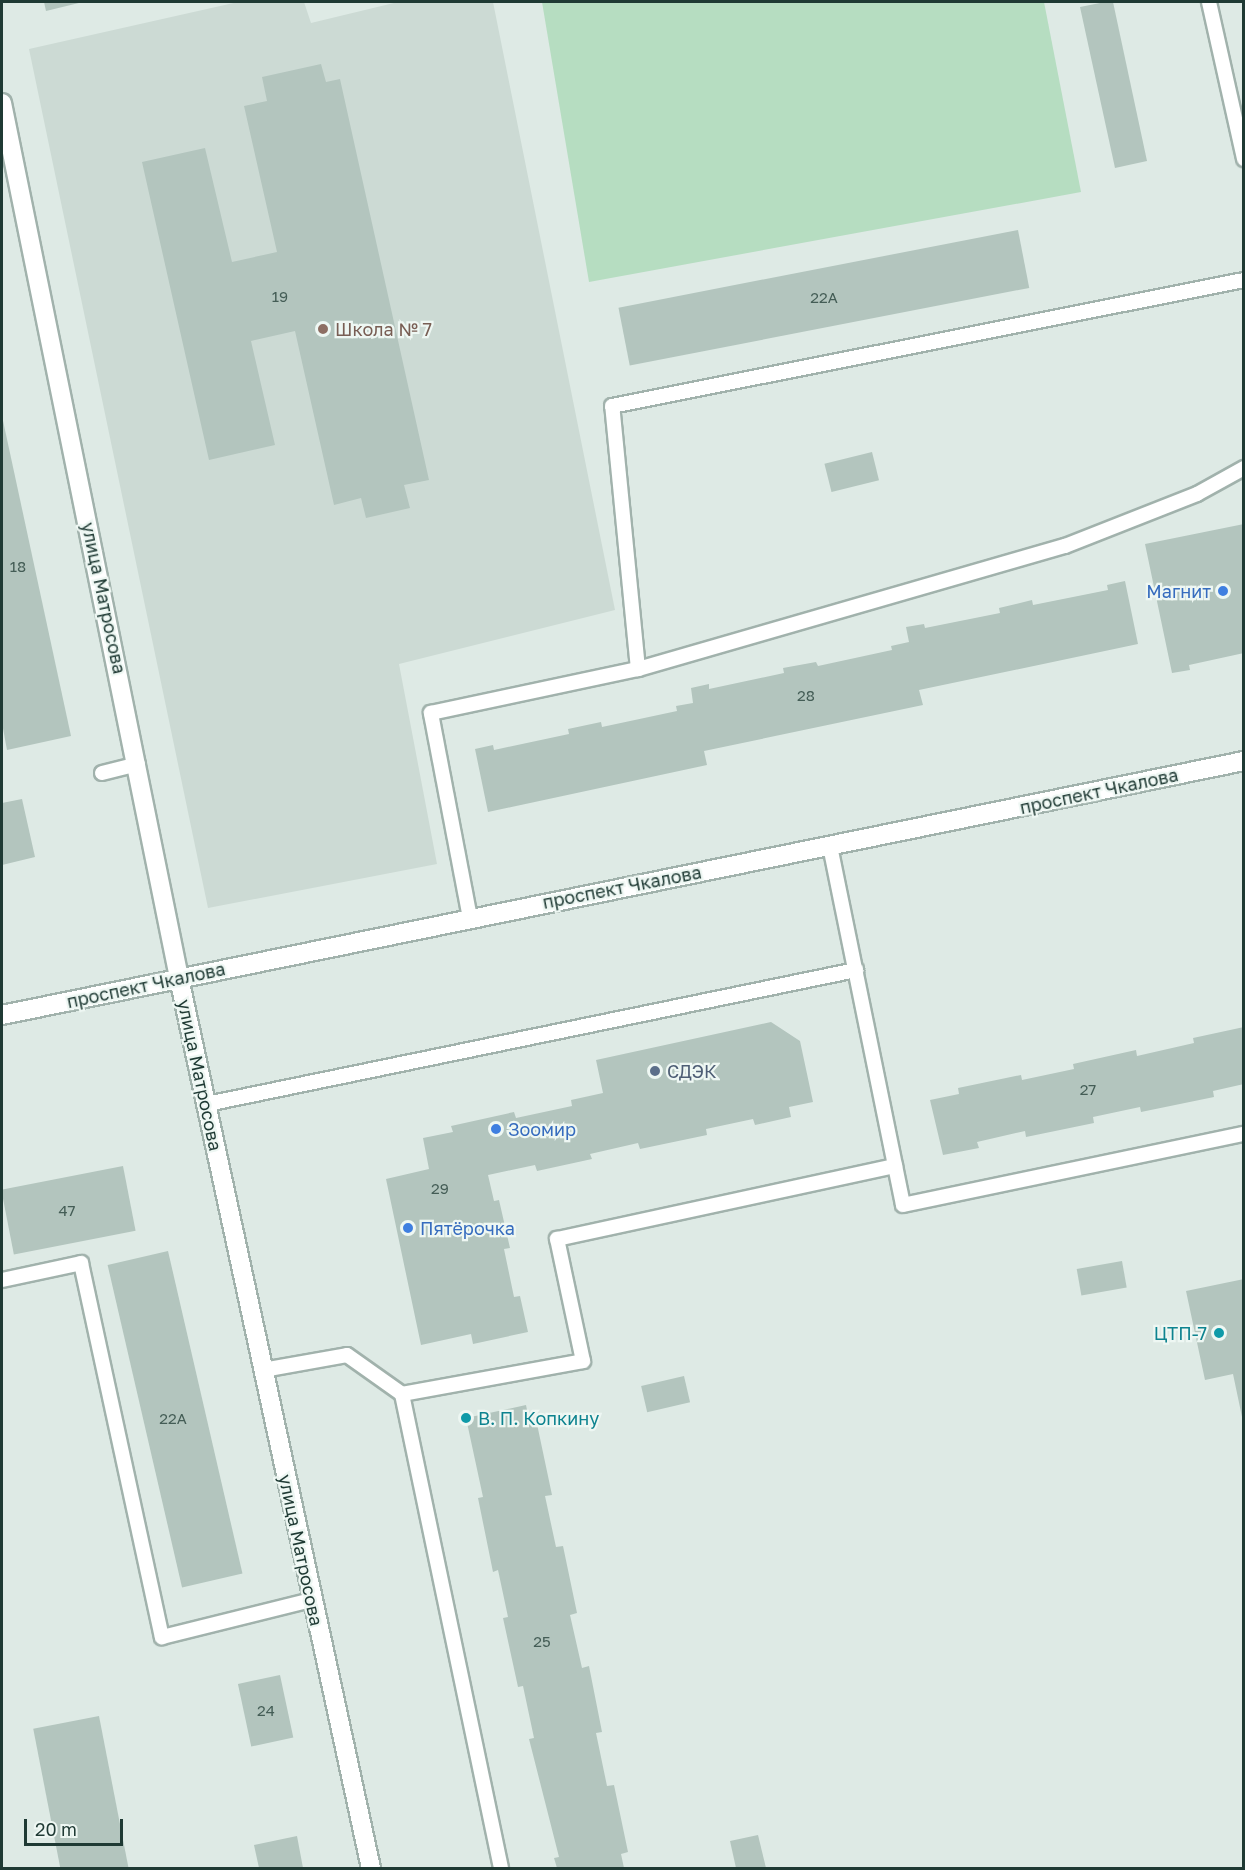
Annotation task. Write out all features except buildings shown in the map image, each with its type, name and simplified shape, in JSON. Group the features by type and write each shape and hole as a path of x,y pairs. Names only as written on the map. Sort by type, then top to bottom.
{"street":[{"name":"улица Матросова","path":"2,103 138,764 179,978 370,1869"},
{"name":"проспект Чкалова","path":"2,1015 1244,761"}],"lane":[{"path":"1209,2 1244,159"},
{"path":"638,669 612,406 1244,280"},
{"path":"470,918 431,713 638,669 1065,546 1197,494 1244,468"},
{"path":"102,773 138,764"},
{"path":"831,846 903,1205 1244,1134"},
{"path":"207,1104 856,969"},
{"path":"402,1394 583,1361 557,1239 895,1166"},
{"path":"2,1280 81,1263 162,1637 312,1600"},
{"path":"264,1370 347,1355 402,1394 501,1869"}],"shaded area":[{"name":"Школа № 7","path":"238,2 304,2 311,23 398,2 493,2 615,610 399,664 437,864 208,908 29,49"}],"green space":[{"path":"542,2 1044,2 1081,192 589,282"}],"place":[{"name":"Школа № 7","path":"323,329"},
{"name":"Магнит","path":"1223,591"},
{"name":"СДЭК","path":"655,1071"},
{"name":"Зоомир","path":"496,1129"},
{"name":"Пятёрочка","path":"408,1228"},
{"name":"ЦТП-7","path":"1219,1333"},
{"name":"В. П. Копкину","path":"466,1418"}]}
